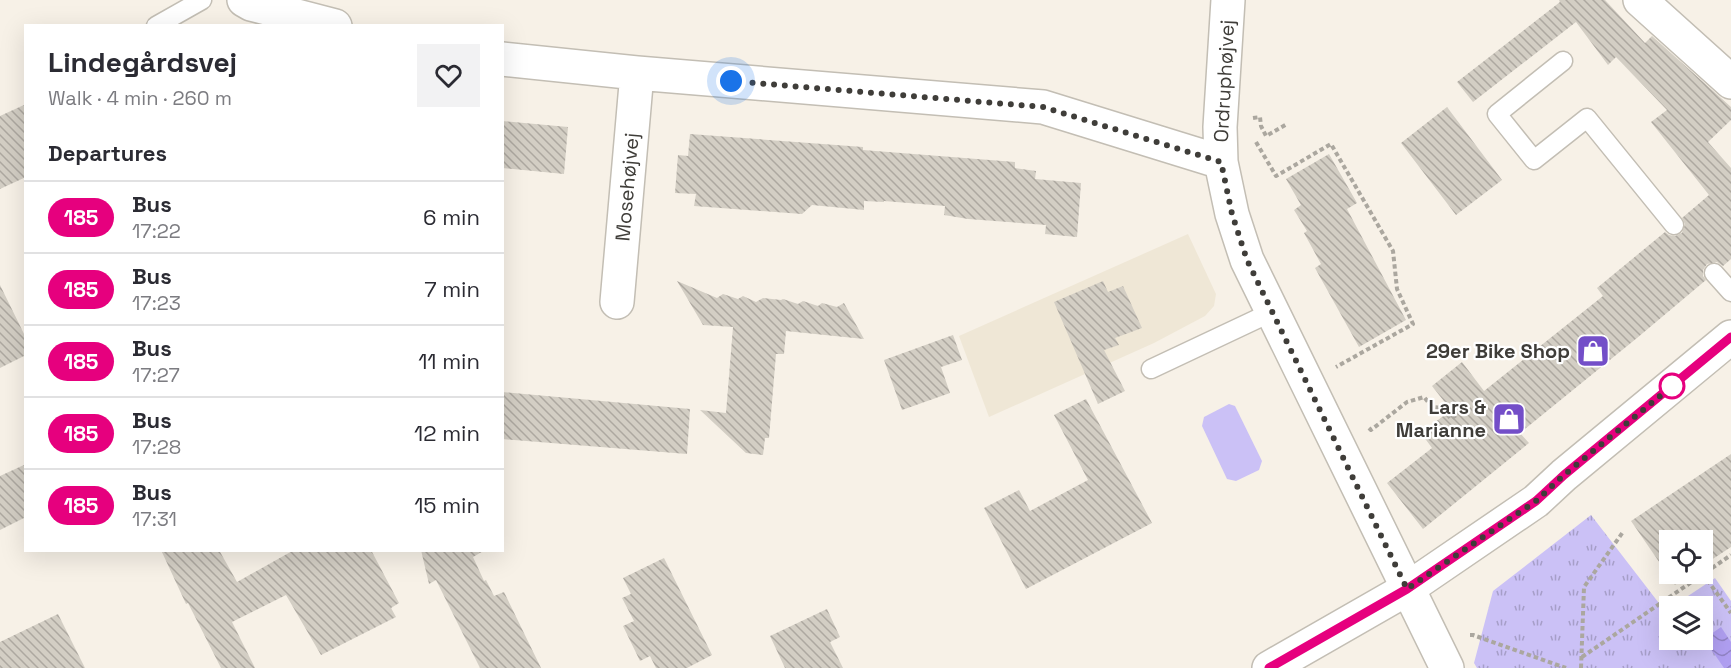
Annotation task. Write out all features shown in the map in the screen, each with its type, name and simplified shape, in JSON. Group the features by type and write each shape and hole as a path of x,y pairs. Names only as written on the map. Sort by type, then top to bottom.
{"street":[{"path":"244,0 251,4 327,24"},
{"name":"Ordruphøjvej","path":"1228,0 1220,127 1221,162 1232,214 1247,260 1440,654"},
{"path":"1640,0 1731,82"},
{"path":"504,59 637,73 1043,107 1221,162"},
{"name":"Mosehøjvej","path":"617,302 637,73"},
{"path":"1269,668 1407,589 1536,501 1564,475 1731,337"}],"lane":[{"path":"160,24 202,0"},
{"path":"1563,61 1497,114 1534,160 1587,118 1674,225"},
{"path":"1714,273 1731,292"},
{"path":"1151,369 1272,312"}],"path":[{"path":"1252,126 1253,117 1260,117 1266,136 1287,124"},
{"path":"1251,135 1276,176 1331,144 1393,251 1397,289 1413,324 1306,383"},
{"path":"1364,421 1371,430 1407,402 1424,397 1432,407 1443,408 1451,419 1461,411"},
{"path":"1581,668 1584,587 1623,532"},
{"path":"1713,567 1731,555"},
{"path":"1582,657 1688,584"},
{"path":"1711,584 1731,613"},
{"path":"1440,654 1473,634 1566,668"}],"shaded area":[{"path":"1188,234 1216,294 1214,306 1205,316 1154,343 989,417 959,336"}],"green space":[{"path":"1229,404 1235,406 1262,461 1259,470 1236,481 1227,479 1202,426 1204,417"},
{"path":"1591,515 1659,603 1659,650 1713,650 1713,596 1688,596 1706,584 1713,584 1715,578 1731,601 1731,668 1477,668 1474,663 1493,591"}],"water":[{"path":"1721,627 1731,642 1731,668 1724,668 1712,650 1713,633"}],"building":[{"path":"1559,0 1605,0 1645,43 1652,36 1731,107 1731,120 1708,142 1731,168 1731,259 1723,266 1717,262 1707,264 1703,270 1706,280 1520,433 1529,443 1423,529 1387,483 1432,448 1421,433 1451,410 1432,386 1462,362 1484,391 1603,296 1597,288 1665,232 1675,236 1682,233 1685,224 1682,218 1709,195 1651,122 1667,110 1616,57 1608,65 1576,22 1473,102 1457,82 1560,2"},
{"path":"24,105 24,178 0,189 0,116"},
{"path":"1447,107 1502,180 1456,215 1401,143"},
{"path":"504,121 568,127 564,174 504,168"},
{"path":"690,134 863,147 863,150 1015,162 1015,168 1036,171 1035,179 1081,183 1077,237 1045,234 1046,225 944,215 945,206 884,201 864,201 864,210 812,205 802,214 694,206 696,194 675,193 678,155 688,156"},
{"path":"1329,154 1357,203 1347,209 1406,320 1359,347 1315,268 1321,264 1304,233 1307,231 1294,210 1301,205 1286,179"},
{"path":"677,281 717,298 723,294 738,299 743,296 756,302 763,298 783,299 798,304 803,301 818,306 822,303 837,307 844,303 864,339 786,331 784,354 776,354 769,438 765,438 763,455 746,453 700,410 726,413 733,327 703,325"},
{"path":"1103,281 1108,292 1123,286 1142,328 1115,338 1119,345 1104,350 1125,391 1098,404 1054,302"},
{"path":"0,285 24,334 24,356 0,368"},
{"path":"953,335 962,360 941,367 950,393 902,410 884,360"},
{"path":"504,392 690,409 687,454 504,439"},
{"path":"1086,399 1152,523 1026,589 984,508 1019,490 1030,511 1088,480 1054,415"},
{"path":"1731,454 1731,547 1713,559 1713,530 1659,530 1659,562 1631,521"},
{"path":"24,465 24,518 0,530 0,476"},
{"path":"162,552 220,552 237,582 290,552 372,552 399,603 391,608 396,617 321,655 286,595 232,622 255,668 221,668 188,603 186,604"},
{"path":"421,552 482,552 473,557 484,581 486,580 494,596 504,592 541,668 480,668 436,580 429,584"},
{"path":"664,558 712,655 687,668 656,668 650,656 640,661 623,626 634,621 622,598 631,594 623,578"},
{"path":"827,609 840,637 830,642 843,668 785,668 770,636"},
{"path":"58,614 85,668 0,668 0,642"}],"bus line":[{"name":"185","path":"1269,668 1407,589 1536,501 1564,475 1731,337"}],"place":[{"name":"29er Bike Shop","path":"1593,351"},
{"name":"Lars & Marianne","path":"1509,419"}],"route":[{"path":"731,81 1043,107 1221,162 1232,214 1247,260 1407,589 1536,501 1564,475 1677,382 1672,386"}]}
